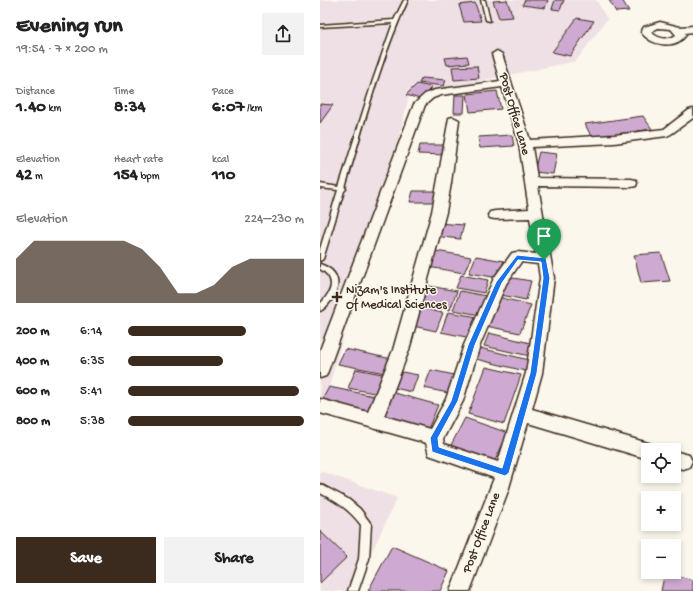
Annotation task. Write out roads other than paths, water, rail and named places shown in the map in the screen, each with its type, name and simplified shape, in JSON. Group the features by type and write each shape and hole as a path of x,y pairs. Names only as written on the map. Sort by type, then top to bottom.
{"street":[{"path":"693,29 679,34 693,39"},
{"name":"Post Office Lane","path":"460,591 505,473 534,373 547,278 535,213 525,144 497,54"},
{"path":"320,371 420,104 429,96 439,92 506,84"},
{"path":"525,144 614,139 667,132 693,112"},
{"path":"373,421 401,350 439,212 445,183 453,120"},
{"path":"530,182 631,183"},
{"path":"495,215 535,213"},
{"path":"505,473 435,449 434,438 454,401 472,345 499,282 517,257 544,260"},
{"path":"320,406 434,438"},
{"path":"522,414 641,449"}],"lane":[{"path":"320,259 343,189 383,55 406,0"},
{"path":"483,0 488,20"},
{"path":"320,26 396,21"},
{"path":"320,186 343,189"},
{"path":"320,266 327,269 332,275 335,283 334,292 328,301 320,308"},
{"path":"320,488 345,502 357,512 366,524 364,559 352,591"}],"place":[{"name":"Nizam's Institute Of Medical Sciences","path":"337,297"}]}
